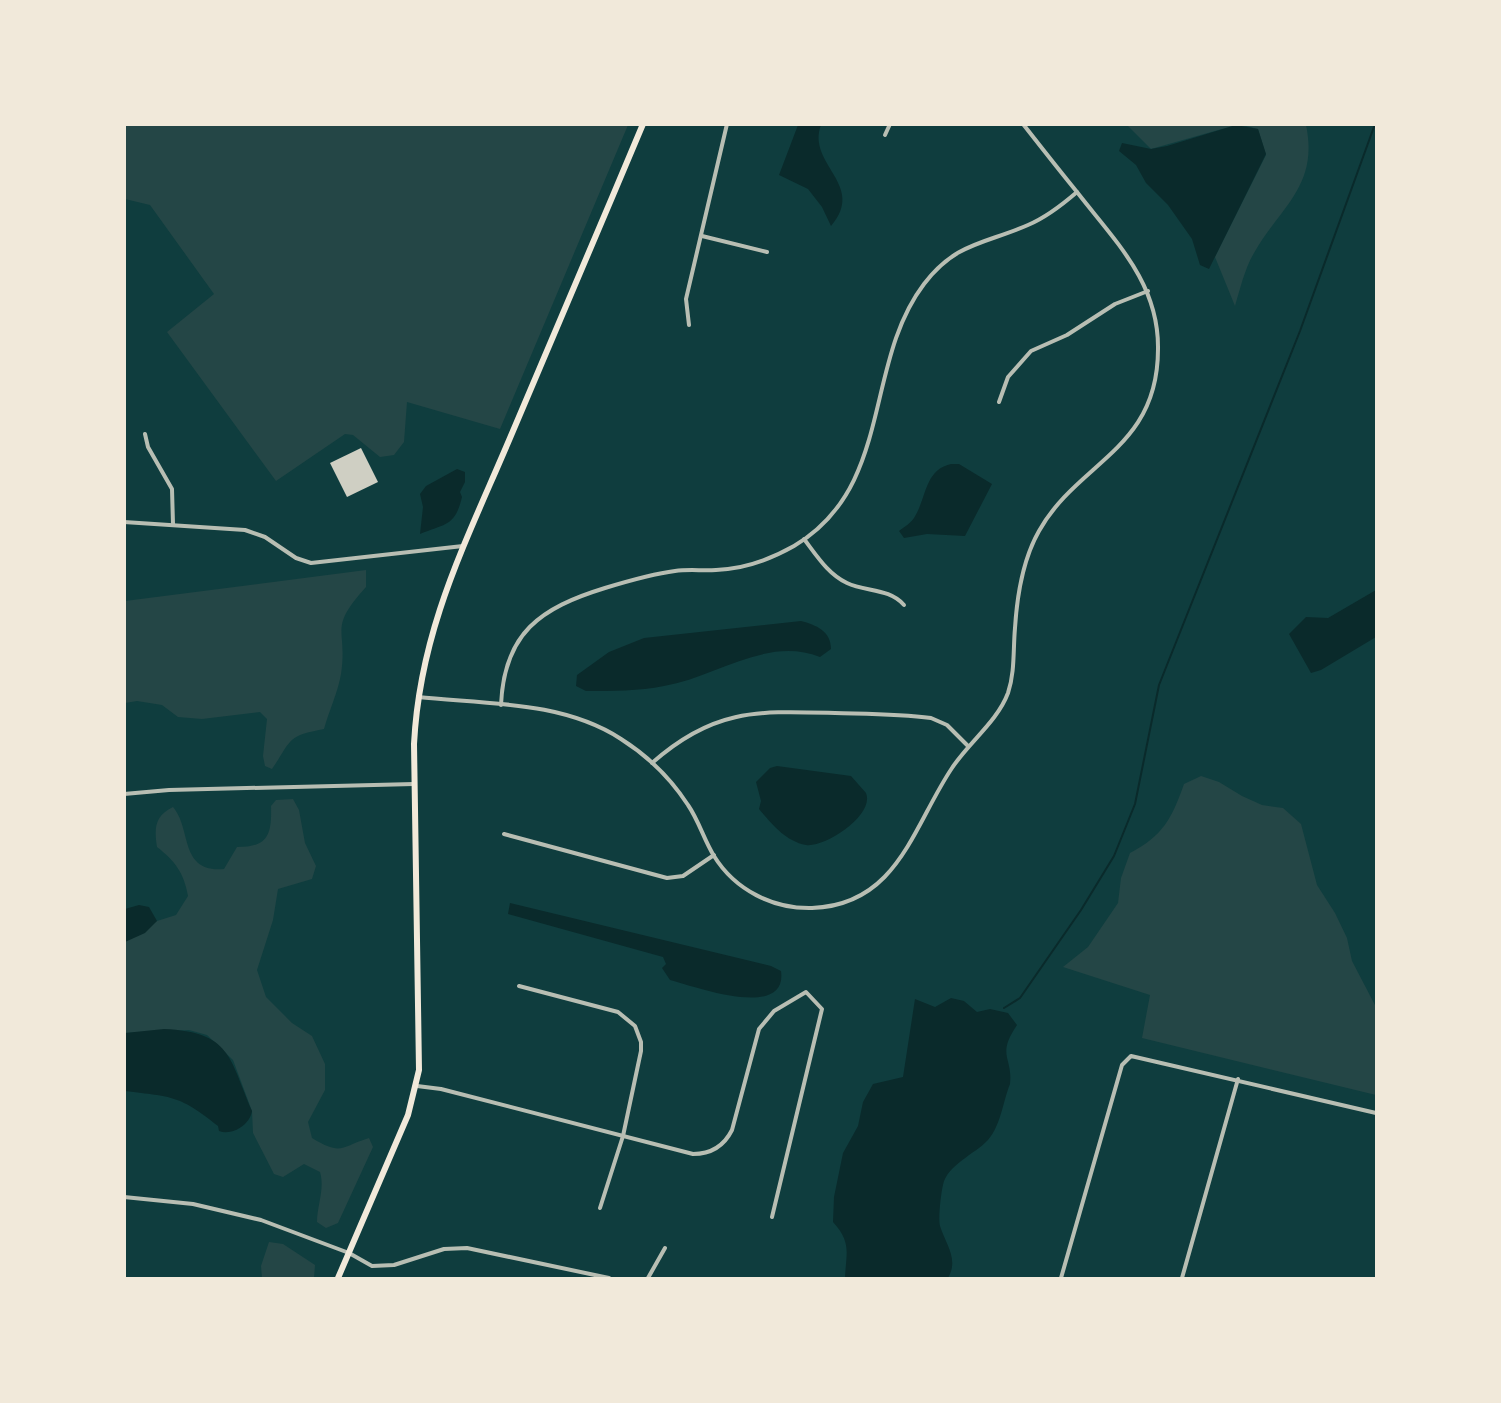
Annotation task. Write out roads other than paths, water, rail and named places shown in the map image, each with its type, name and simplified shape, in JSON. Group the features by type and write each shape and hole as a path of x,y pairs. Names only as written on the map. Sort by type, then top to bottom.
{"main road":[{"path":"338,1278 408,1115 417,1086 421,1051 414,784 417,697 437,613 643,124"}],"street":[{"path":"688,325 686,300 727,124"},
{"path":"885,135 890,124"},
{"path":"417,697 553,712 592,724 619,737 652,763 690,807 714,855 736,882 771,902 811,908 852,899 875,886 895,867 938,791 968,746 999,710 1008,691 1012,671 1015,623 1024,569 1040,529 1058,504 1122,444 1138,423 1150,395 1158,346 1155,319 1148,291 1128,255 1023,124"},
{"path":"501,705 503,674 515,644 533,622 557,605 625,582 662,573 716,570 754,563 804,539 831,515 857,475 901,324 925,282 959,252 984,239 1040,220 1077,192"},
{"path":"702,236 767,252"},
{"path":"999,402 1008,377 1031,351 1067,335 1114,304 1148,291"},
{"path":"145,434 148,447 172,489 175,508 173,524"},
{"path":"124,522 255,532 296,558 311,563 464,546"},
{"path":"804,539 822,563 837,577 855,587 887,593 904,605"},
{"path":"652,763 677,742 705,727 731,717 760,711 931,718 947,725 968,746"},
{"path":"124,794 169,790 414,784"},
{"path":"504,834 667,878 683,876 714,855"},
{"path":"519,986 618,1012 635,1026 639,1034 641,1051 623,1136 600,1208"},
{"path":"417,1086 441,1089 693,1154 708,1153 717,1148 732,1131 755,1039 765,1020 784,1003 806,992 818,1002 822,1009 772,1217"},
{"path":"1061,1278 1122,1065 1131,1056 1142,1056 1377,1113"},
{"path":"1182,1278 1238,1079"},
{"path":"124,1197 161,1200 228,1211 273,1224 349,1253 372,1266 384,1266 444,1249 466,1248 609,1278"},
{"path":"648,1278 665,1248"}],"waterway":[{"path":"1004,1008 1020,998 1081,910 1114,856 1135,804 1159,685 1300,331 1375,124"}]}
